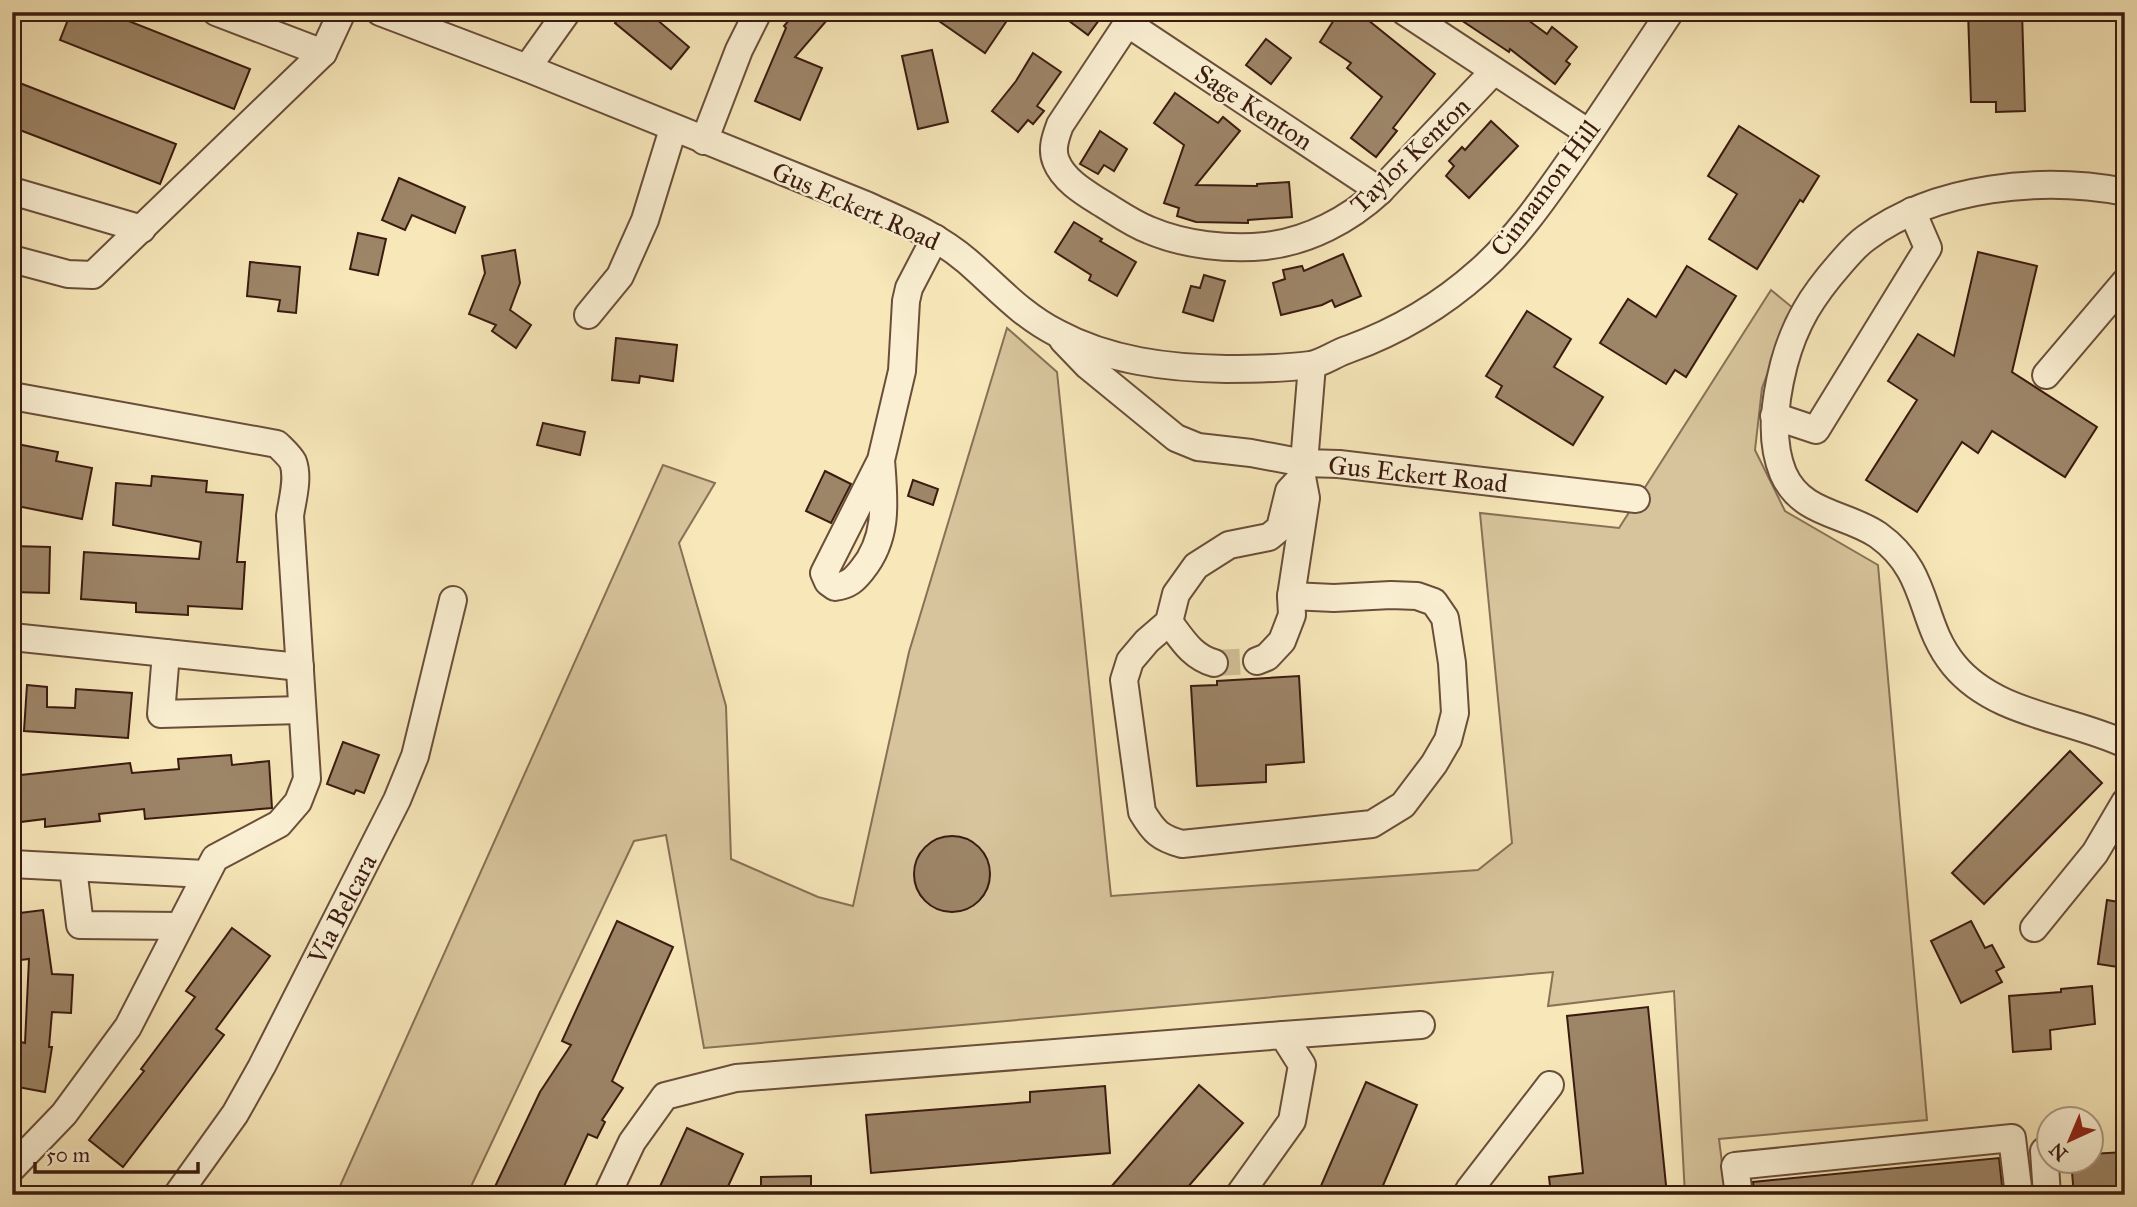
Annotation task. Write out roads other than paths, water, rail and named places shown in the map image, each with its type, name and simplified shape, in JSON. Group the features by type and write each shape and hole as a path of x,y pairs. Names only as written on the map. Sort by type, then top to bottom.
{"street":[{"path":"216,12 323,53"},
{"path":"12,259 68,274 93,275 323,53 342,12"},
{"name":"Gus Eckert Road","path":"380,12 527,68 866,205 935,238 966,260 1024,313 1057,333 1113,355 1167,366 1239,369 1312,365 1303,470 1359,466 1636,499"},
{"path":"527,68 567,12"},
{"path":"704,141 738,50 758,12"},
{"path":"1405,12 1589,133"},
{"name":"Cinnamon Hill","path":"1312,365 1374,340 1413,319 1451,295 1480,271 1538,206 1670,12"},
{"name":"Taylor Kenton","path":"1131,18 1060,125 1053,143 1055,159 1064,175 1086,193 1150,231 1182,240 1230,247 1267,246 1302,237 1342,220 1380,191 1494,71"},
{"name":"Sage Kenton","path":"1131,18 1380,191"},
{"path":"587,315 620,276 645,220 673,128"},
{"path":"2125,192 2094,186 2050,184 1971,192 1912,211 1866,238 1824,283 1802,314 1790,342 1776,396 1774,416 1783,472 1791,488 1818,510 1877,535 1902,558 1918,582 1934,632 1942,647 1967,679 1981,689 2030,712 2125,744"},
{"path":"12,191 142,229"},
{"path":"1774,416 1816,430 1928,248 1912,211"},
{"path":"881,460 902,371 909,288 935,238"},
{"path":"2046,374 2125,282"},
{"path":"1057,333 1088,366 1176,438 1198,447 1251,453 1303,470"},
{"path":"12,396 277,444 293,463 294,486 290,516 307,779 298,802 279,824 215,858 128,1027 64,1114 12,1168"},
{"path":"1257,661 1267,657 1282,642 1292,615 1292,596 1306,498 1303,470"},
{"path":"1292,596 1417,596 1434,602 1445,618 1452,663 1455,713 1448,740 1434,764 1403,805 1372,824 1182,844 1168,840 1154,831 1142,813 1124,680 1130,662 1147,641 1169,622 1176,594 1196,566 1229,545 1269,537 1280,528 1289,491 1303,470"},
{"name":"Via Belcara","path":"177,1195 235,1114 262,1066 397,800 415,756 453,600"},
{"path":"1169,622 1185,645 1202,660 1214,663"},
{"path":"12,637 300,667"},
{"path":"166,653 161,714 302,710"},
{"path":"2034,928 2095,853 2125,802"},
{"path":"12,864 205,874"},
{"path":"73,868 80,925 179,926"},
{"path":"607,1195 632,1142 665,1096 736,1078 1420,1025"},
{"path":"1239,1195 1292,1121 1302,1066 1283,1035"},
{"path":"1470,1193 1550,1085"},
{"path":"1739,1195 1735,1166 2012,1138 2019,1195"},
{"path":"2046,1176 2047,1195"}],"tunnel":[{"path":"1214,663 1257,661"}]}
